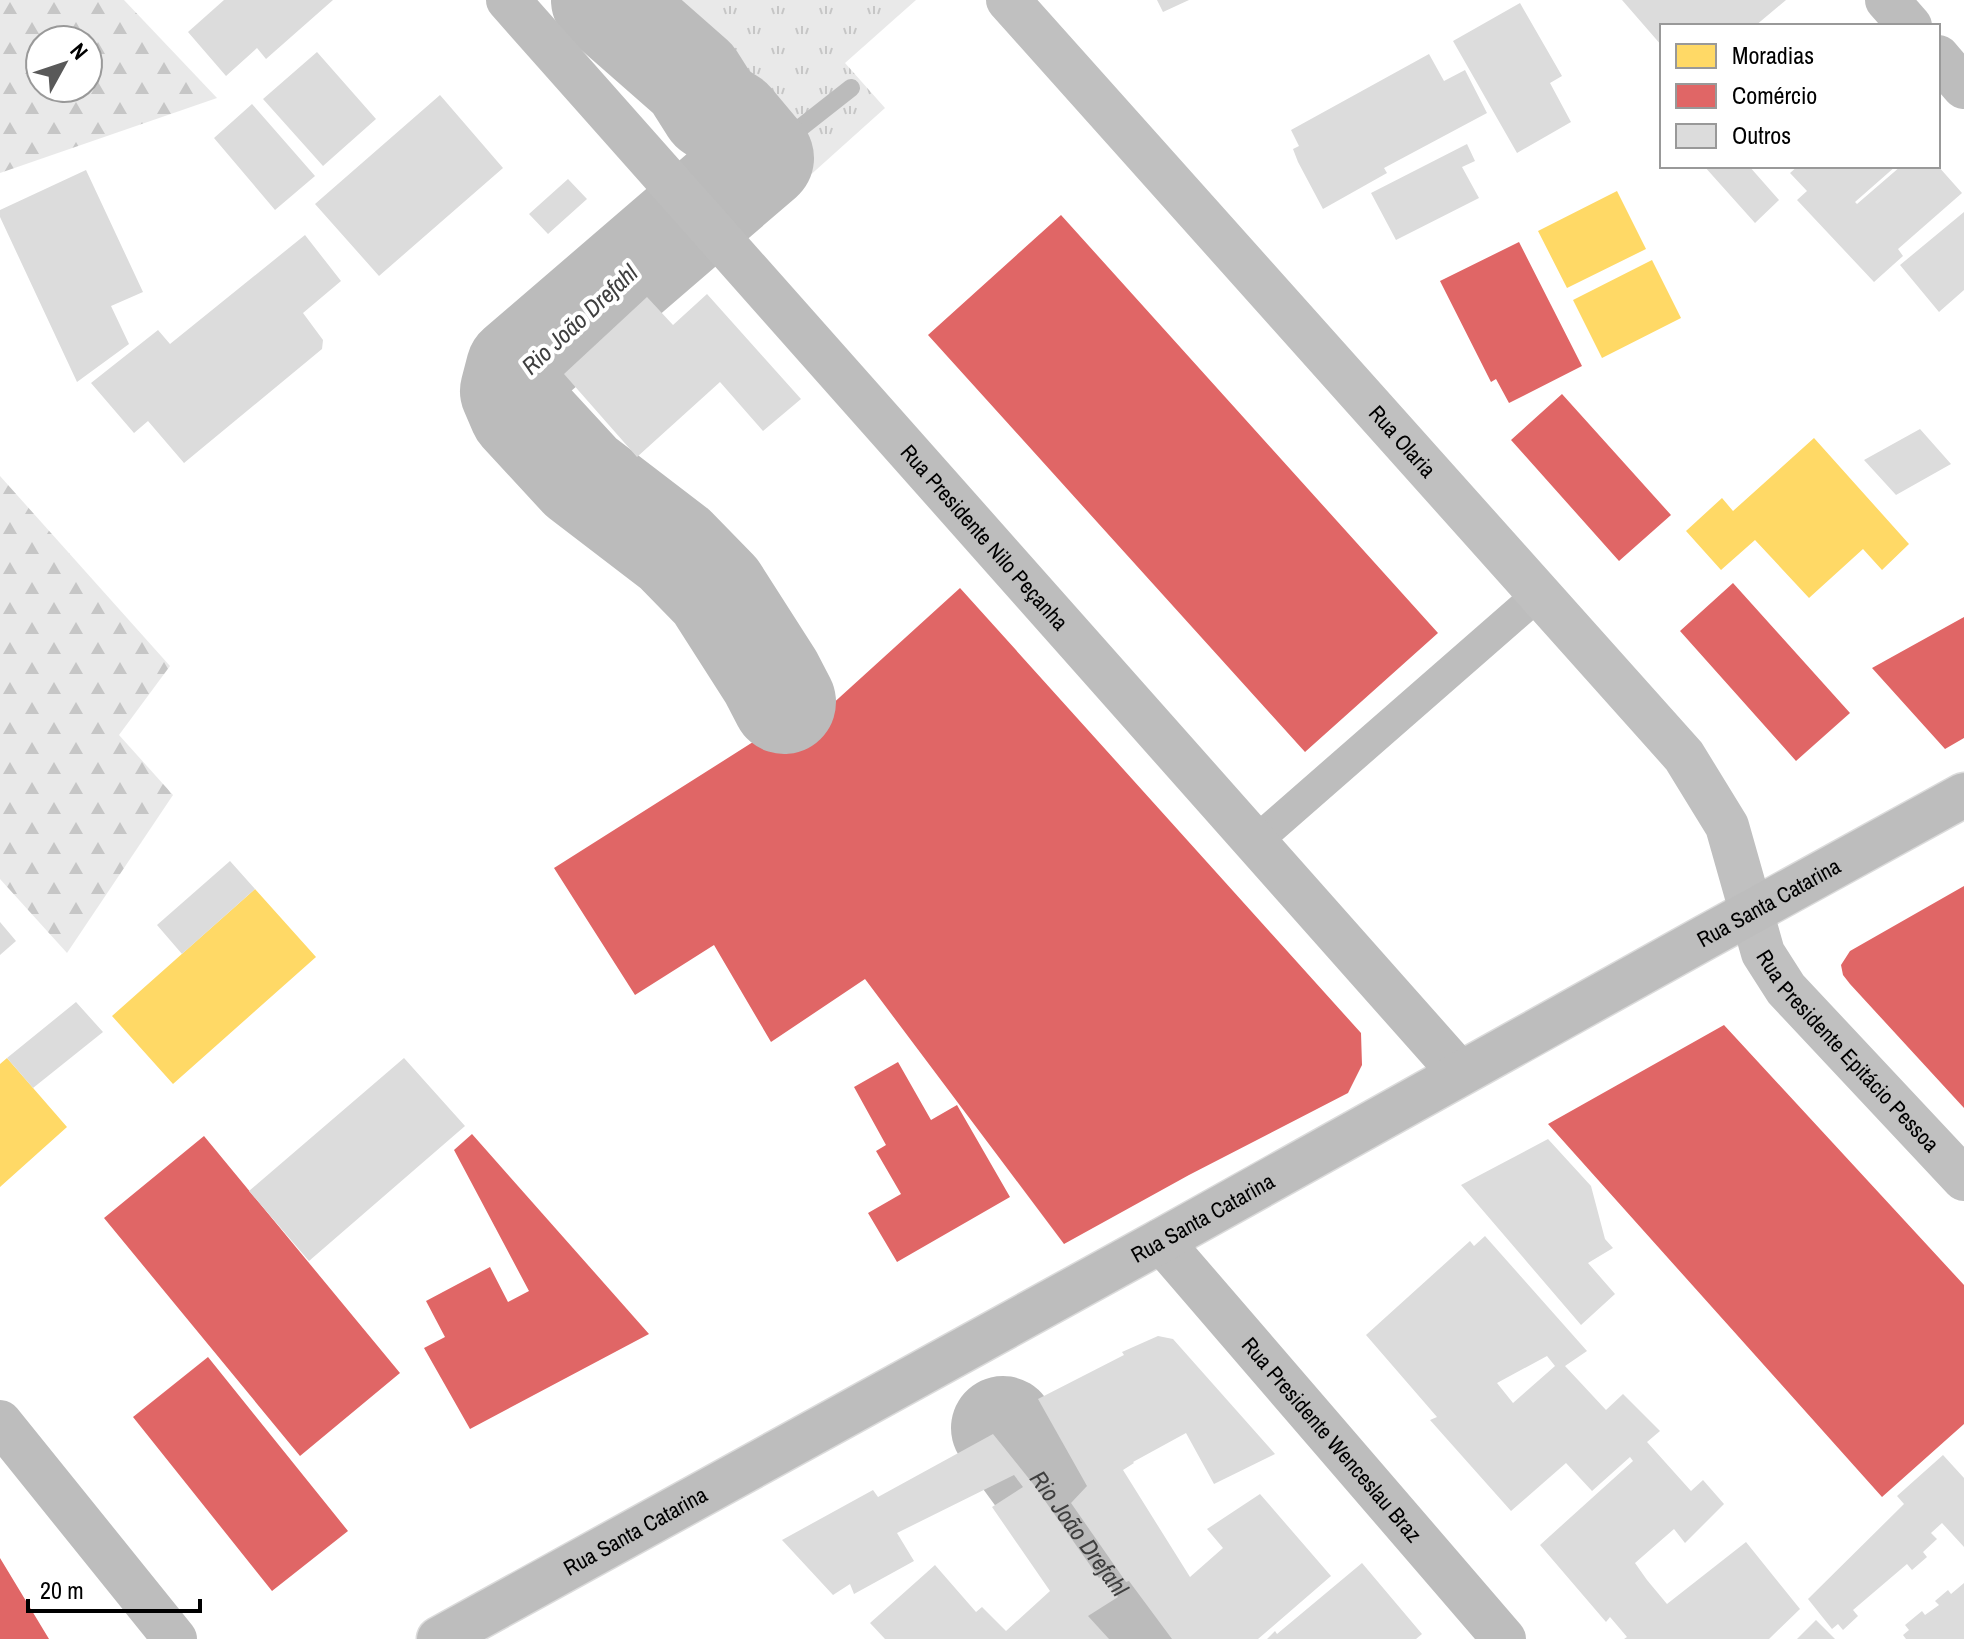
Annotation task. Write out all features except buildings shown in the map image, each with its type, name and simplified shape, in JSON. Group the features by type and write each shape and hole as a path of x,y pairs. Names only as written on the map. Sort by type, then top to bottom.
{"street":[{"name":"Rua Presidente Nilo Peçanha","path":"508,0 1460,1073"},
{"name":"Rua Olaria","path":"1008,0 1684,756 1727,826 1752,912"},
{"path":"1887,0 1908,24"},
{"path":"1940,59 1964,87"},
{"name":"Rua Santa Catarina","path":"439,1639 1964,795"},
{"name":"Rua Presidente Epitácio Pessoa","path":"1752,912 1763,953 1786,989 1964,1179"},
{"name":"Rua Presidente Wenceslau Braz","path":"1161,1241 1504,1639"},
{"path":"0,1422 175,1639"}],"lane":[{"path":"1255,842 1539,594"}],"green space":[{"path":"0,0 124,0 217,98 0,173"},
{"path":"576,0 916,0 845,63 885,108 767,214"},
{"path":"0,476 170,666 119,735 173,795 67,953 0,879"}],"waterway":[{"name":"Rio João Drefahl","path":"603,0 693,79 712,109 731,121 762,158 518,368 512,391 521,412 581,477 675,549 716,591 784,702"},
{"path":"762,158 851,88"},
{"name":"Rio João Drefahl","path":"1003,1428 1157,1639"}]}
